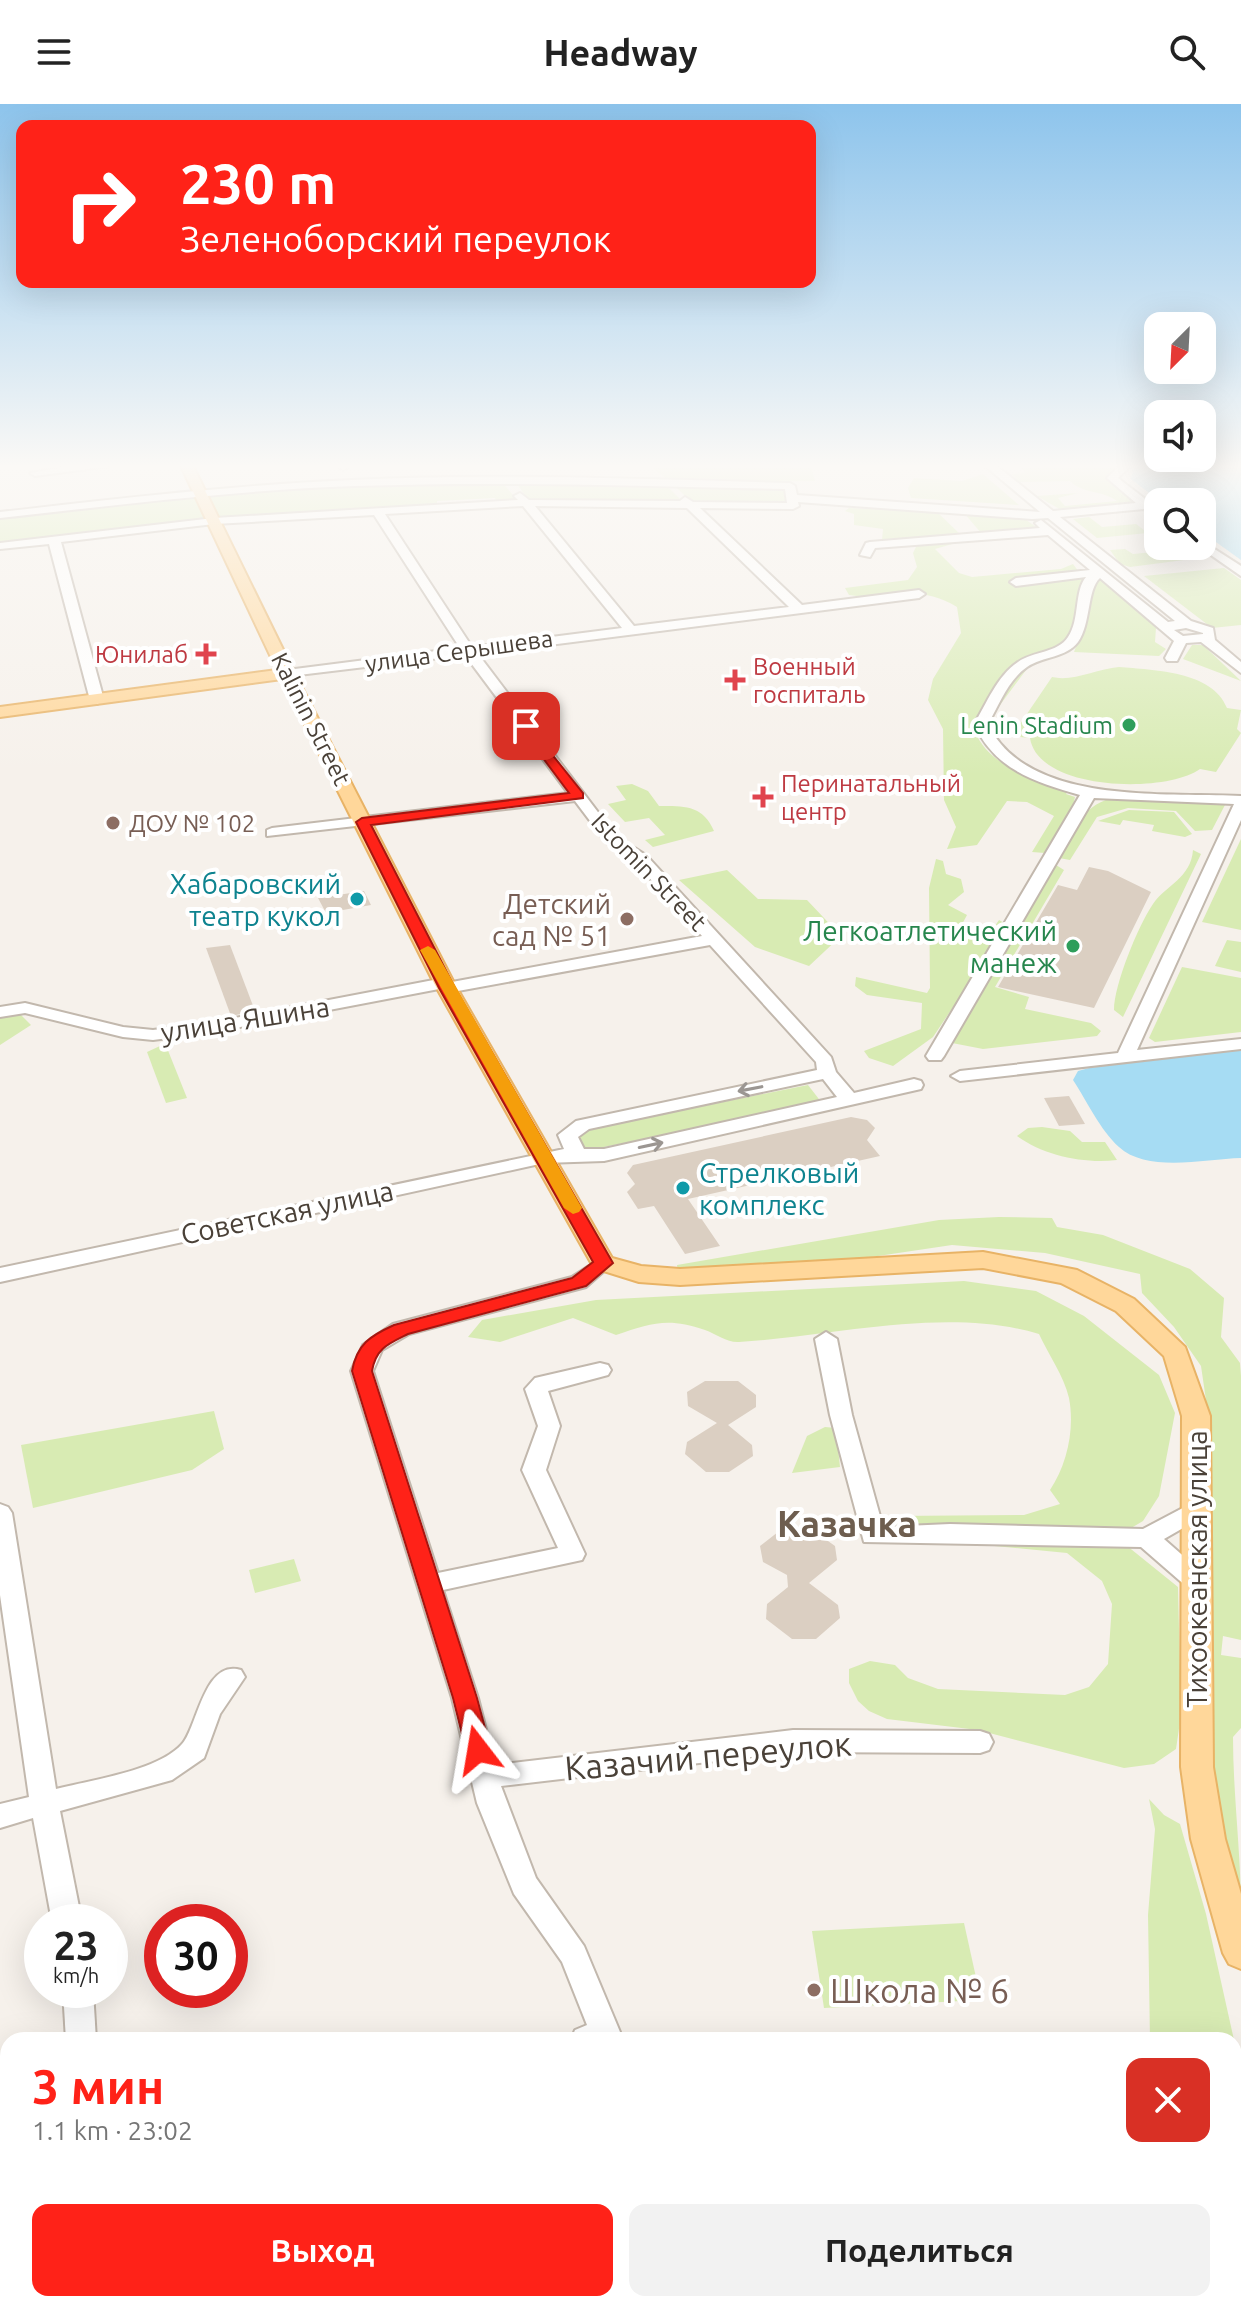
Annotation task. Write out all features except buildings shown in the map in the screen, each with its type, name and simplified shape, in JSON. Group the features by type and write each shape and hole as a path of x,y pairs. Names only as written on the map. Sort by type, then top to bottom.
{"main road":[{"name":"Kalinin Street","path":"237,569 446,985 603,1263"},
{"name":"улица Серышева","path":"0,712 287,674"},
{"name":"Тихоокеанская улица","path":"603,1263 639,1274 680,1277 983,1260 1068,1276 1125,1305 1176,1353 1196,1416 1197,1767 1208,1839 1241,1953"}],"street":[{"path":"62,569 97,700"},
{"name":"Istomin Street","path":"415,569 468,650 611,839 641,859 825,1061 827,1073 851,1101"},
{"path":"580,569 629,628"},
{"path":"757,569 798,608"},
{"path":"1095,569 1167,628 1168,634 1181,640 1210,637 1209,631 1187,624 1120,569"},
{"path":"1016,582 1099,572"},
{"path":"1099,572 1088,582 1085,606 1072,642 1065,649 1040,655 1017,667 981,724 988,743 1007,761 1032,776 1089,793 1241,802 1126,1055"},
{"name":"улица Серышева","path":"287,674 629,628 919,594"},
{"path":"1167,628 1187,624"},
{"path":"1206,639 1241,669"},
{"path":"1172,658 1181,640"},
{"path":"935,1056 1089,793"},
{"path":"272,833 578,796"},
{"name":"улица Яшина","path":"0,1012 25,1008 136,1035 178,1033 714,939"},
{"path":"960,1076 1241,1044"},
{"path":"575,1151 568,1135 583,1125 827,1073"},
{"name":"Советская улица","path":"0,1275 544,1157 575,1151 584,1156 604,1155 914,1085"},
{"path":"603,1263 579,1282 401,1329 375,1342 365,1354 362,1371 465,1698 491,1803 524,1885 574,1955 605,2032"},
{"path":"826,1339 841,1415 873,1536 950,1533 1147,1538 1196,1510"},
{"path":"429,1584 573,1554 534,1470 549,1426 536,1389 543,1383 600,1370"},
{"path":"0,1513 7,1594 64,1904"},
{"path":"1147,1538 1196,1581"},
{"path":"0,1816 162,1772 195,1750 208,1711 232,1677"},
{"name":"Казачий переулок","path":"485,1777 793,1741 980,1742"},
{"path":"79,2008 81,2032"}],"green space":[{"path":"916,569 955,569 972,577 1061,569 1076,569 1080,575 1083,595 1072,623 1068,645 1035,658 977,736 985,748 1006,765 1073,786 1066,794 1075,797 1072,810 1045,853 1032,852 1054,816 1027,802 1007,801 977,845 947,849 956,827 944,800 943,729 928,700 933,679 961,633 957,607 928,595 865,597 849,595 845,588 908,580"},
{"path":"1225,569 1241,580 1241,625 1212,628 1144,576"},
{"path":"1105,579 1156,628 1155,642 1166,649 1159,656 1074,652 1090,609 1089,585"},
{"path":"1192,645 1203,645 1241,681 1183,659"},
{"name":"Lenin Stadium","path":"1119,667 1164,672 1196,680 1209,686 1227,708 1241,710 1237,729 1241,733 1216,772 1200,769 1160,782 1105,783 1078,778 1055,769 1038,756 1030,738 1012,736 1052,677 1068,678"},
{"path":"632,784 648,791 659,806 684,807 698,812 710,822 714,831 653,847 645,840 665,835 649,818 625,822 608,804 626,800 616,786"},
{"path":"1118,797 1226,803 1212,830 1195,831 1176,811 1128,808 1097,817 1070,860 1059,858 1081,818 1096,805"},
{"path":"1129,810 1174,812 1192,834 1185,837 1152,831 1154,825 1123,820 1120,825 1098,821"},
{"path":"1241,839 1241,930 1202,922"},
{"path":"1193,850 1201,854 1123,1017 1114,1010 1115,999 1134,941 1158,897 1188,868"},
{"path":"936,859 943,861 946,874 961,879 964,892 948,905 967,915 960,928 964,937 986,939 999,920 1008,925 933,1037 893,1066 869,1058 864,1051 921,1029 922,1003 867,995 855,986 856,977 927,993 930,988 929,888"},
{"path":"1056,865 1064,870 995,987 1029,997 1025,1009 1091,1023 1101,1031 1097,1036 983,1049 952,1043"},
{"path":"727,870 758,899 807,900 841,936 809,966 755,947 679,880"},
{"path":"1227,940 1241,942 1241,972 1215,966"},
{"path":"1182,967 1241,978 1241,1032 1155,1042 1149,1038"},
{"path":"17,1011 31,1025 0,1045 0,1014"},
{"path":"160,1046 167,1048 187,1098 166,1103 147,1052"},
{"path":"808,1085 822,1103 584,1151 573,1132"},
{"path":"1028,1128 1070,1131 1082,1142 1105,1142 1117,1160 1092,1161 1065,1157 1040,1149 1017,1136"},
{"path":"1052,1218 1057,1227 1103,1235 1190,1269 1224,1298 1221,1337 1240,1363 1241,1376 1241,1640 1223,1636 1221,1655 1241,1658 1241,1728 1233,1737 1241,1910 1212,1807 1202,1532 1207,1407 1201,1366 1174,1327 1142,1293 1140,1274 1045,1253 952,1245 851,1260 678,1272 677,1265 939,1220"},
{"path":"964,1281 1036,1291 1084,1316 1159,1375 1175,1413 1159,1496 1143,1521 1116,1537 1178,1587 1181,1715 1176,1749 1154,1764 1124,1768 978,1730 887,1719 869,1711 858,1701 849,1683 849,1669 870,1661 895,1665 908,1678 938,1689 1065,1695 1089,1687 1108,1664 1112,1604 1102,1581 1067,1553 900,1537 878,1526 893,1516 1024,1515 1060,1504 1050,1490 1068,1446 1071,1410 1063,1382 1039,1334 1003,1326 929,1323 735,1342 692,1326 670,1323 616,1335 573,1318 500,1342 468,1337 482,1320 596,1300"},
{"path":"214,1411 224,1449 192,1470 33,1508 21,1445"},
{"path":"825,1427 836,1428 840,1467 792,1473 807,1436"},
{"path":"294,1559 301,1581 255,1593 249,1570"},
{"path":"1149,1799 1164,1815 1180,1824 1206,1914 1232,2032 1150,2032 1148,1915 1155,1829"},
{"path":"964,1923 981,2000 824,2008 812,1931"}],"water":[{"path":"1241,1048 1241,1158 1177,1163 1145,1160 1131,1155 1106,1132 1073,1080 1078,1071 1089,1068"}],"slow traffic":[{"path":"428,950 573,1208"}],"place":[{"name":"Юнилаб","path":"206,654"},
{"name":"Военный госпиталь","path":"735,680"},
{"name":"Lenin Stadium","path":"1129,725"},
{"name":"Перинатальный центр","path":"763,797"},
{"name":"ДОУ № 102","path":"113,823"},
{"name":"Хабаровский театр кукол","path":"357,899"},
{"name":"Детский сад № 51","path":"627,919"},
{"name":"Легкоатлетический манеж","path":"1073,946"},
{"name":"Стрелковый комплекс","path":"683,1188"},
{"name":"Школа № 6","path":"814,1990"}],"district":[{"name":"Казачка","path":"847,1523"}],"route":[{"path":"478,1750 465,1698 362,1371 365,1354 375,1342 401,1329 579,1282 603,1263 447,988 362,822 578,796 526,726"}]}
